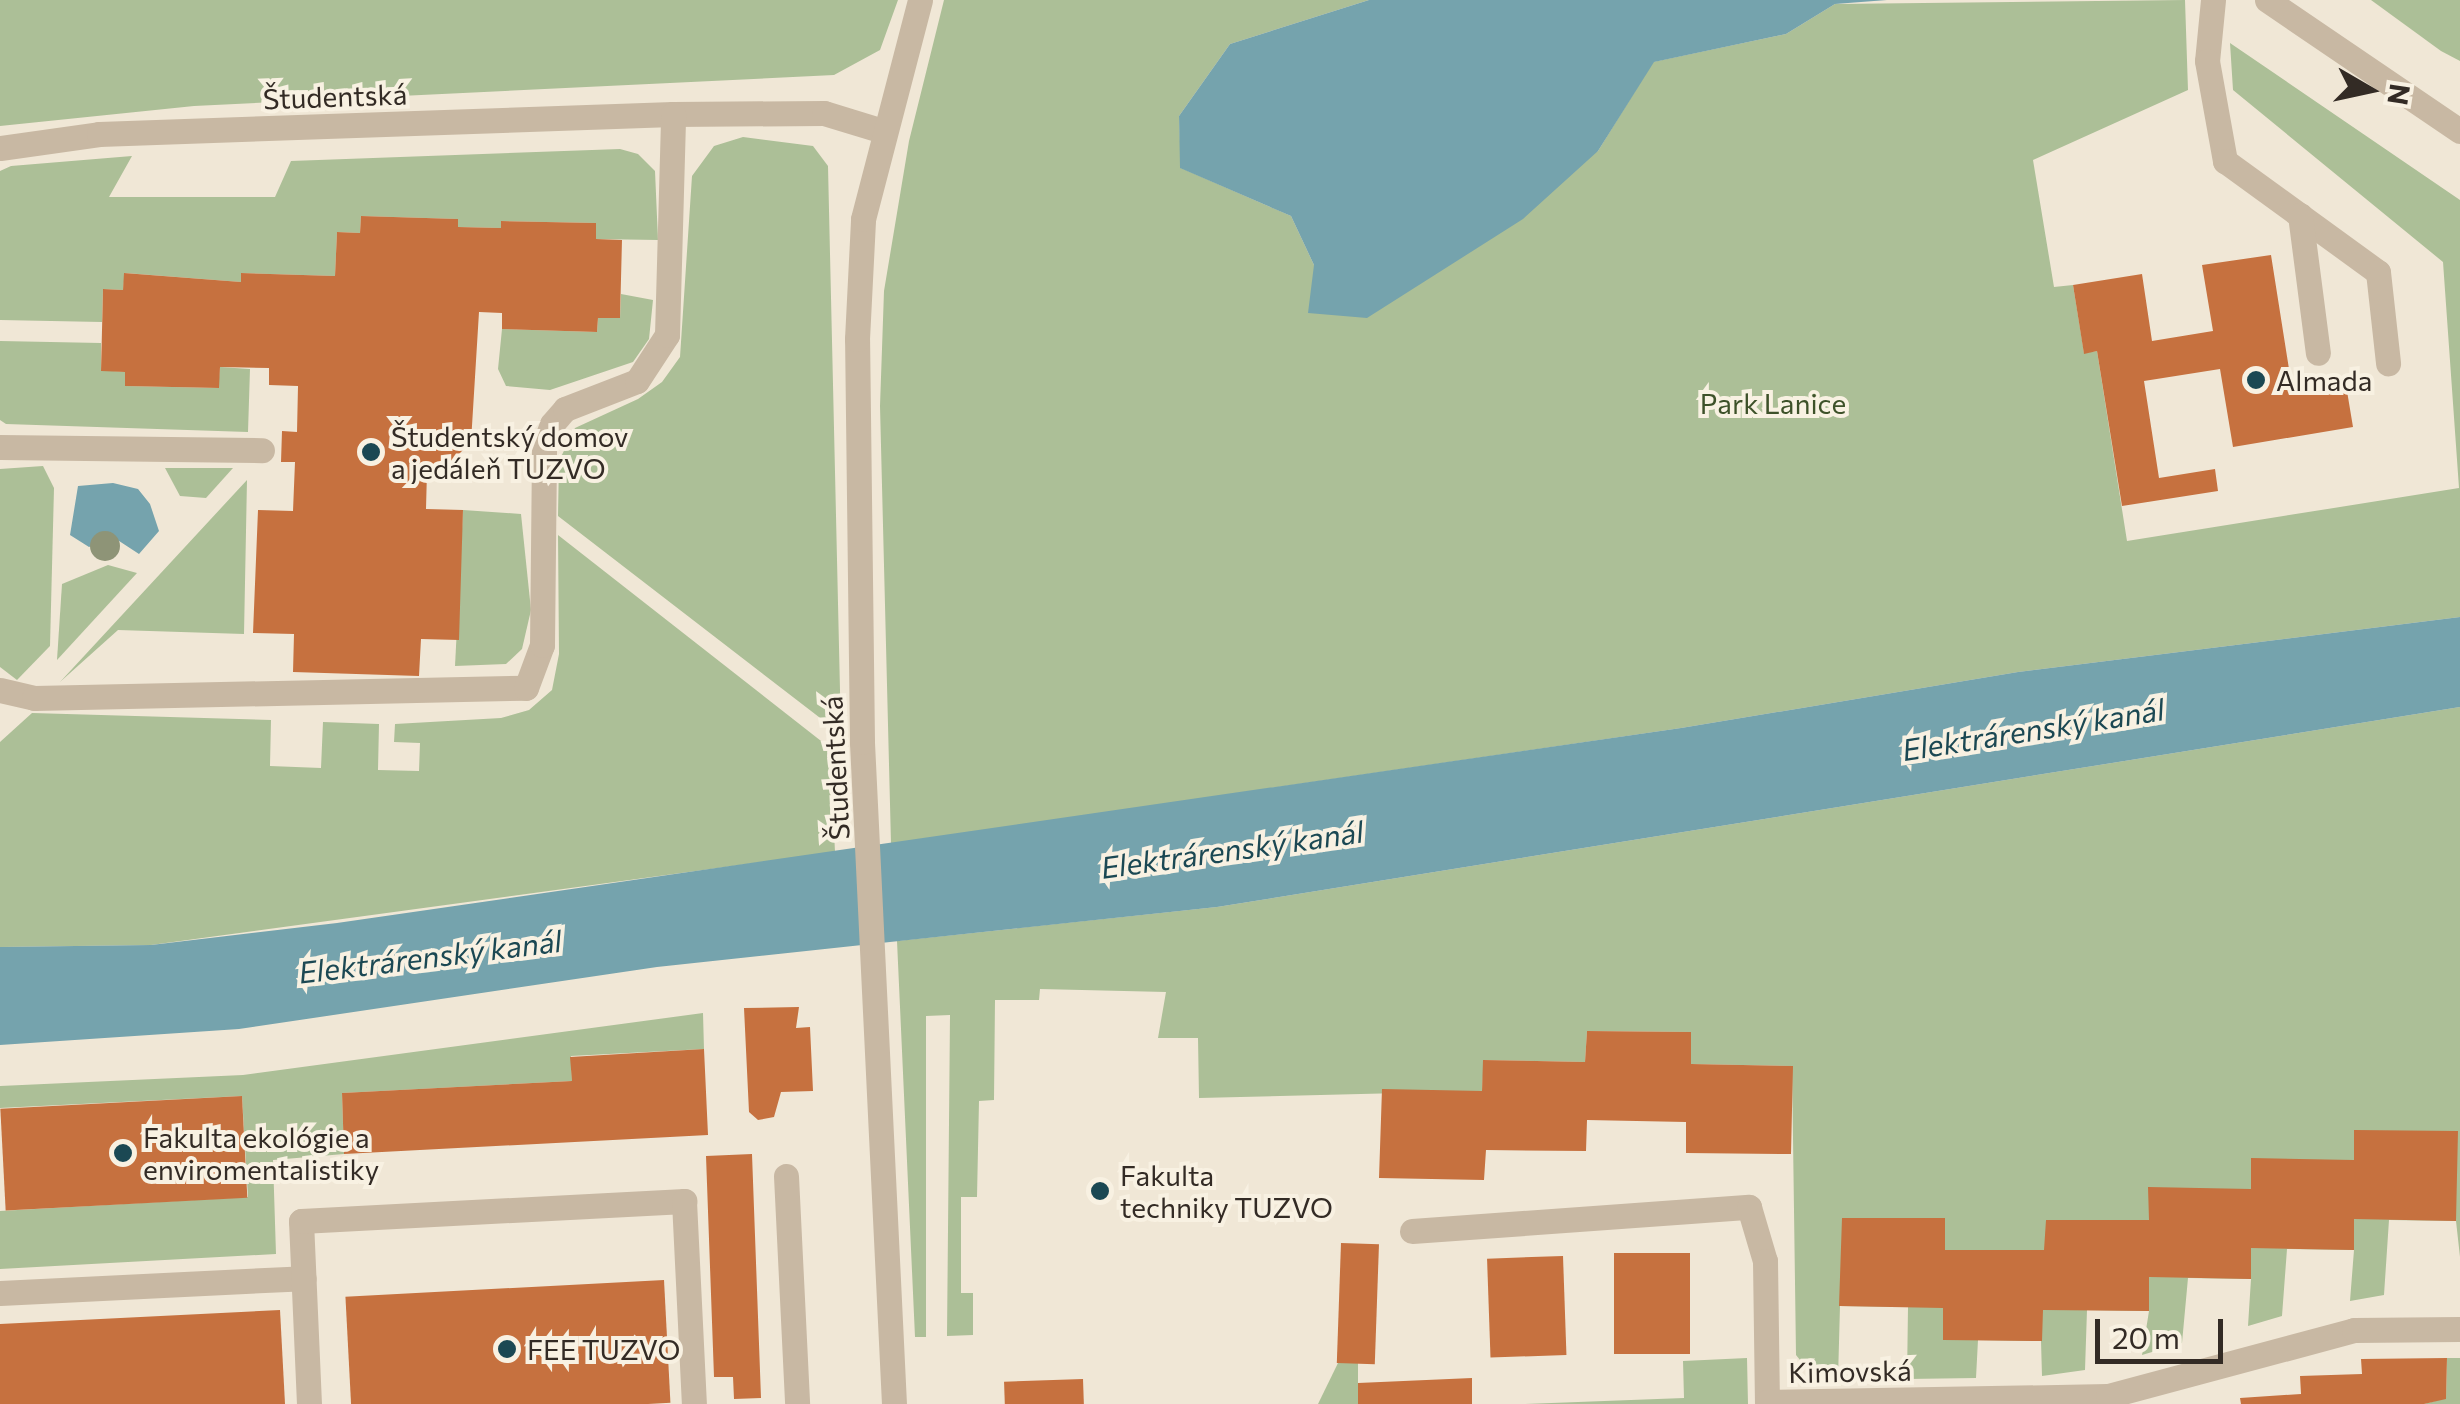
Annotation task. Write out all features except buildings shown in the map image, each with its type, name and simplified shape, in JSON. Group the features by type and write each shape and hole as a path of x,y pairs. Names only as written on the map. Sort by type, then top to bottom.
{"street":[{"name":"Študentská","path":"894,1404 865,778 858,292 864,218 883,131 920,0"},
{"path":"2213,0 2207,61 2226,161 2378,272 2388,363"},
{"path":"2267,0 2460,131"},
{"name":"Študentská","path":"0,148 98,134 674,114 824,112 883,131"},
{"path":"0,690 34,698 526,688 542,645 544,446 552,424 566,409 637,382 667,336 674,114"},
{"path":"2300,215 2318,352"},
{"path":"0,447 262,450"},
{"path":"786,1176 797,1404"},
{"path":"309,1404 301,1221 684,1201 694,1404"},
{"name":"Kimovská","path":"1412,1230 1749,1207 1764,1262 1767,1403 2108,1396 2354,1330 2460,1329"},
{"path":"0,1293 304,1278"}],"green space":[{"path":"0,0 898,0 880,50 834,75 194,106 0,126"},
{"name":"Park Lanice","path":"944,0 1369,0 1230,44 1179,116 1181,168 1291,216 1314,265 1598,151 1653,62 1786,34 1835,4 2185,0 2188,90 2033,160 2054,287 2073,285 2084,353 2097,351 2127,541 2459,488 2443,262 2233,90 2230,43 2460,200 2460,617 2018,672 1681,728 891,844 880,406 884,291 909,141"},
{"path":"2371,0 2460,0 2460,61 2441,51"},
{"path":"743,137 813,146 828,166 841,734 558,516 559,461 575,428 638,399 662,382 680,357 692,176 714,146"},
{"path":"620,149 638,154 655,171 658,240 596,239 596,223 502,221 501,228 458,227 458,219 361,216 360,233 337,232 335,276 242,273 241,282 125,273 123,290 103,289 102,322 0,320 0,171 11,166 132,156 109,197 275,197 291,161"},
{"path":"621,294 653,300 649,339 633,362 550,390 506,386 498,369 502,329 597,332 598,318 620,318"},
{"path":"0,341 101,343 101,370 125,372 126,386 218,388 220,367 250,369 248,432 6,424 0,420"},
{"path":"43,466 54,488 50,646 17,680 0,667 0,469"},
{"path":"165,468 233,468 206,498 180,496"},
{"path":"247,480 244,634 118,630 60,682"},
{"path":"463,510 521,514 531,610 522,649 506,664 455,666"},
{"path":"558,535 830,748 835,852 151,945 0,947 0,742 32,713 271,720 270,766 321,768 323,722 379,724 378,770 419,771 420,743 394,742 395,724 501,718 529,710 552,690 559,654"},
{"path":"108,565 137,573 57,660 62,584"},
{"path":"2460,707 2460,1257 2456,1221 2389,1220 2384,1295 2350,1301 2354,1250 2287,1249 2282,1316 2248,1326 2251,1279 2188,1278 2182,1343 2142,1355 2149,1311 2087,1310 2085,1370 2042,1376 2041,1341 1978,1340 1976,1378 1907,1379 1908,1307 1840,1306 1838,1379 1813,1376 1796,1355 1792,1066 1691,1064 1691,1032 1587,1031 1585,1062 1484,1060 1482,1091 1199,1098 1198,1038 1158,1038 1166,992 1040,989 1039,1000 995,1000 994,1100 979,1101 977,1197 961,1197 961,1293 973,1293 973,1335 947,1336 950,1015 926,1016 926,1337 915,1337 897,941 1217,907"},
{"path":"703,1013 704,1049 571,1056 572,1081 342,1093 344,1154 273,1160 276,1254 0,1269 0,1211 248,1197 242,1096 0,1108 0,1086 243,1075"},
{"path":"1747,1358 1748,1404 1525,1404 1684,1398 1683,1361"},
{"path":"2447,1358 2460,1358 2460,1404 2424,1404 2446,1398"},
{"path":"1358,1362 1358,1404 1318,1404 1338,1363"}],"water":[{"path":"1369,0 1887,0 1835,4 1786,34 1654,62 1598,151 1523,219 1367,318 1308,313 1314,265 1291,216 1180,168 1179,116 1230,44"},
{"path":"113,483 138,489 150,504 159,531 139,554 113,537 89,547 70,535 78,486"},
{"name":"Elektrárenský kanál","path":"2460,617 2460,707 1217,907 657,967 239,1029 0,1045 0,947 151,945 337,923 1681,728 2018,672"}],"place":[{"name":"Almada","path":"2256,380"},
{"name":"Študentský domov a jedáleň TUZVO","path":"371,452"},
{"name":"Fakulta ekológie a enviromentalistiky","path":"123,1153"},
{"name":"Fakulta techniky TUZVO","path":"1100,1191"},
{"name":"FEE TUZVO","path":"507,1349"}]}
